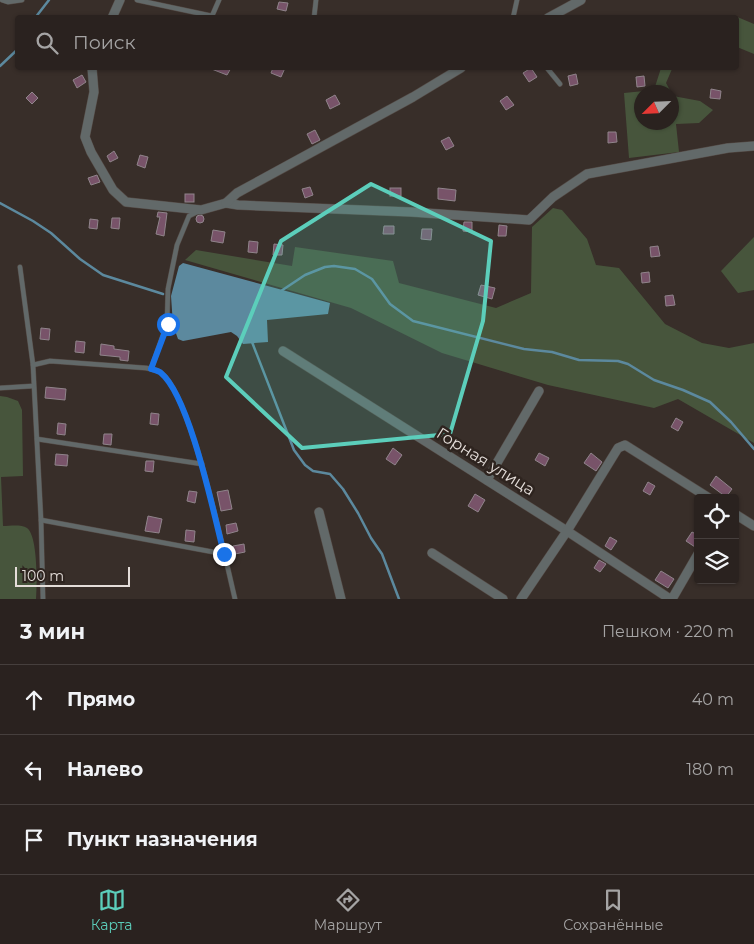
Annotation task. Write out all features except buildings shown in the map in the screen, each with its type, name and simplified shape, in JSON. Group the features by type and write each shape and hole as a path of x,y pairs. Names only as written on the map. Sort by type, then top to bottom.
{"street":[{"path":"113,15 120,0"},
{"path":"554,15 581,0"},
{"path":"92,70 94,92 85,137 91,152 113,190 126,202 201,210 226,203 238,193 413,97 458,70"},
{"path":"226,203 529,220 553,197 587,174 728,148 754,146"},
{"name":"Горная улица","path":"283,351 671,599"},
{"path":"487,480 539,391"},
{"path":"520,599 567,531 618,448 625,445 703,494"},
{"path":"319,512 341,599"},
{"path":"739,517 754,526"},
{"path":"432,553 503,599"},
{"path":"671,599 694,561"}],"lane":[{"path":"2,0 8,2 22,0"},
{"path":"137,0 207,15"},
{"path":"212,15 219,0"},
{"path":"314,15 316,0"},
{"path":"514,15 517,0"},
{"path":"549,70 560,84"},
{"path":"151,369 168,324 168,288 177,245 189,216 201,210"},
{"path":"20,267 32,365 41,520 43,599"},
{"path":"32,365 50,362 151,369 160,372 177,394 202,464 235,599"},
{"path":"0,388 33,386"},
{"path":"37,439 202,464"},
{"path":"41,520 224,554"}],"highlighted area":[{"path":"371,184 491,241 483,321 450,434 302,448 226,377 281,241"}],"green space":[{"path":"739,18 754,24 754,54 739,48"},
{"path":"660,70 672,70 666,83 667,85 656,85"},
{"path":"634,92 634,130 677,130 679,152 629,158 624,93"},
{"path":"679,97 700,101 713,110 699,123 679,124"},
{"path":"553,208 562,210 587,239 596,265 619,268 665,324 702,343 729,348 754,343 754,443 678,399 654,408 548,385 442,353 351,308 185,260 196,250 292,266 295,247 393,261 399,283 496,308 531,293 532,227"},
{"path":"754,237 754,290 738,293 721,271"},
{"path":"0,396 18,401 22,410 23,476 1,477 3,526 22,526 31,533 36,561 36,599 0,599"}],"water":[{"path":"183,263 330,303 328,314 267,320 268,342 243,344 231,332 183,341 178,339 173,325 171,296 179,266"}],"waterway":[{"path":"37,15 49,0"},
{"path":"0,66 15,52"},
{"path":"0,203 51,233 80,259 103,275 163,294"},
{"path":"281,291 305,275 325,267 334,266 355,269 372,279 390,304 413,321 524,349 552,352 579,360 618,361 628,364 654,380 710,402 731,422 754,449"},
{"path":"252,342 294,450 305,465 313,471 330,474 343,489 382,554 399,599"}],"route":[{"path":"168,324 151,369 160,372 177,394 202,464 224,554"}]}
